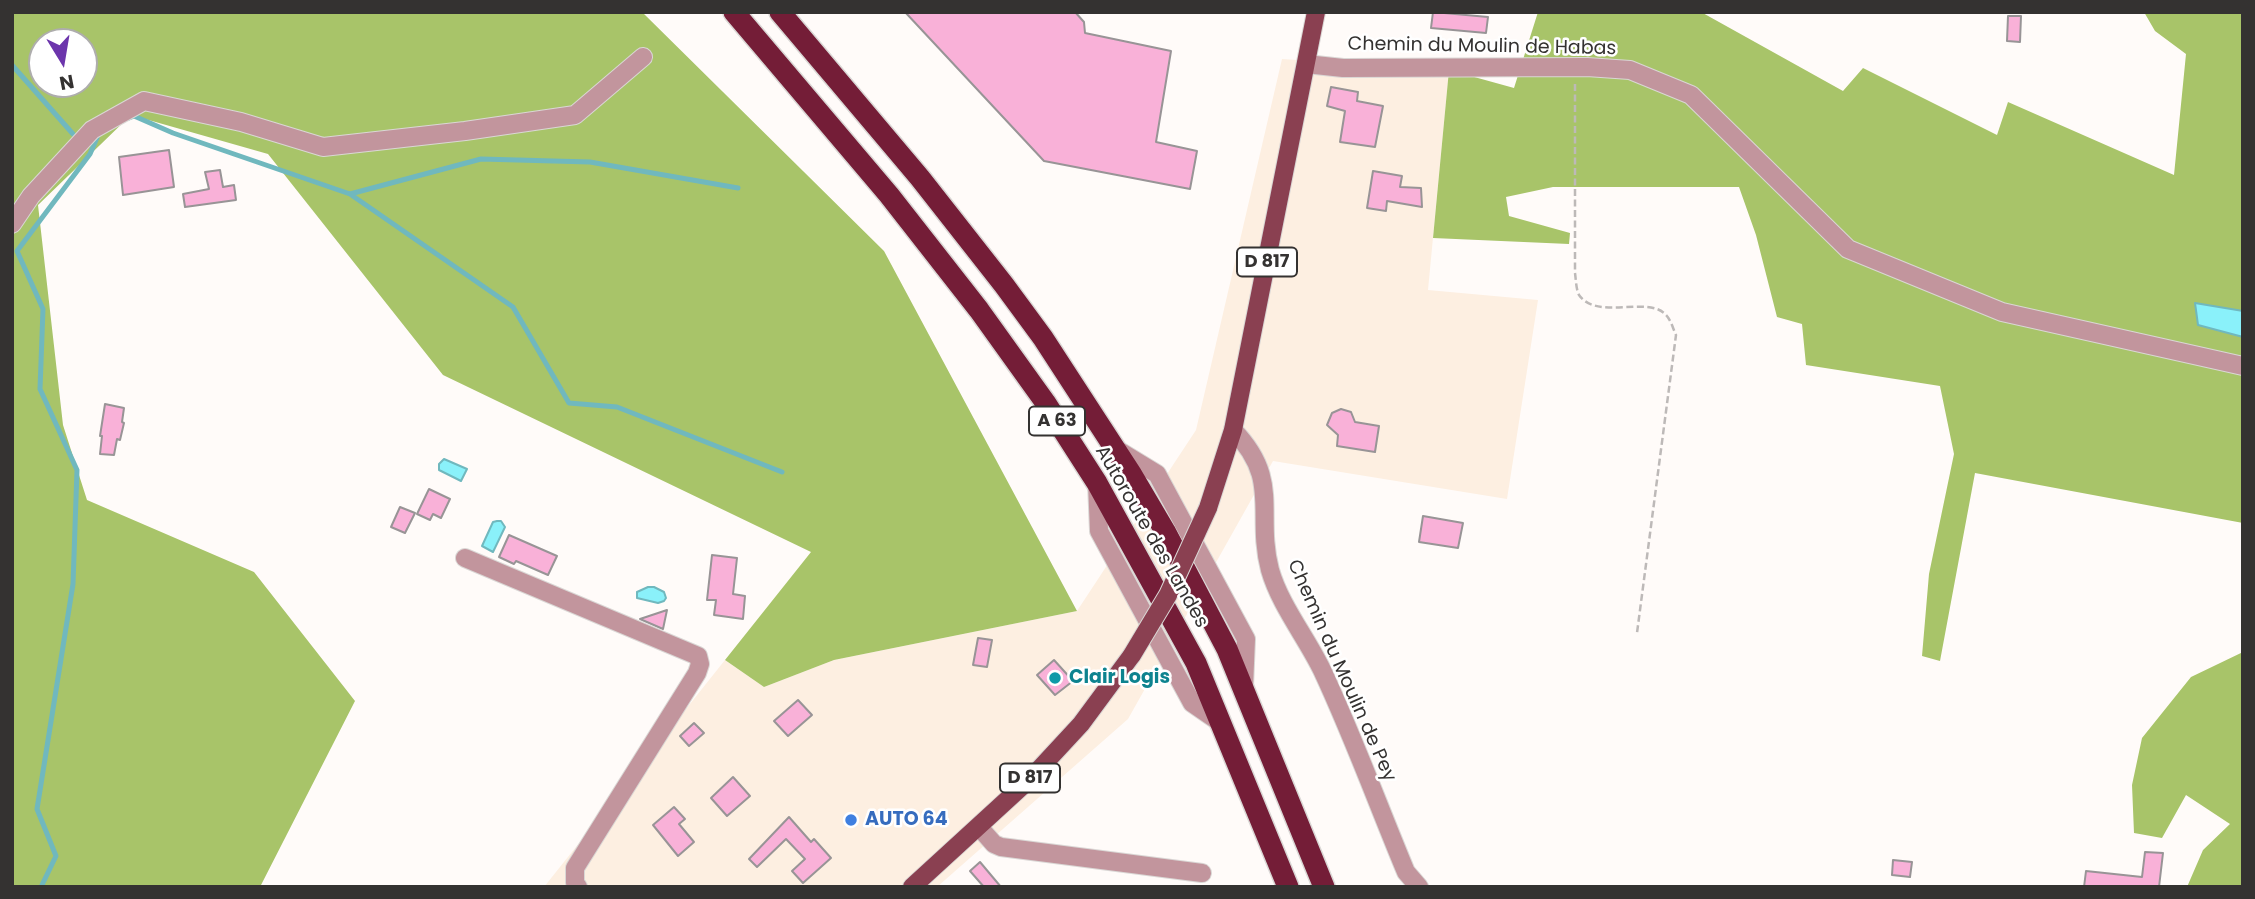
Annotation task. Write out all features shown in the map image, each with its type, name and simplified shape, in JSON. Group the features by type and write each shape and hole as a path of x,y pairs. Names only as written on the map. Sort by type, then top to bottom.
{"highway":[{"name":"Autoroute des Landes","path":"734,12 888,195 979,310 1045,402 1097,483 1196,663 1288,887"},
{"name":"Autoroute des Landes","path":"780,12 949,214 1043,338 1116,449 1165,531 1227,649 1324,887"}],"main road":[{"name":"D 817","path":"912,887 1031,778 1081,724 1132,655 1168,595 1208,508 1233,430 1316,12"}],"street":[{"path":"12,224 31,196 92,130 144,100 242,122 323,147 575,115 643,57"},
{"name":"Chemin du Moulin de Habas","path":"1306,64 1343,68 1575,67 1630,70 1691,95 1848,249 2001,312 2243,366"},
{"name":"Chemin du Moulin de Pey","path":"1233,430 1245,442 1261,471 1270,570 1321,669 1406,872 1419,887"},
{"path":"465,558 698,656 700,664 697,673 575,868 575,883 578,887"},
{"path":"979,827 1001,847 1202,873"}],"path":[{"path":"1575,67 1577,289 1581,297 1595,305 1654,308 1665,313 1676,335 1637,633"}],"shaded area":[{"path":"1282,59 1449,70 1428,290 1538,300 1507,499 1273,461 1128,719 937,887 544,887 725,660 764,687 834,660 1077,611 1196,430"}],"green space":[{"path":"12,12 642,12 884,251 1077,611 834,660 764,687 725,660 811,552 443,375 268,154 131,115 38,205 63,425 87,500 254,572 355,701 260,887 12,887"},
{"path":"1538,12 1701,12 1843,91 1863,68 1997,135 2008,102 2174,175 2186,54 2155,31 2144,12 2243,12 2243,311 2196,303 2198,325 2243,337 2243,523 1975,473 1940,661 1922,656 1929,574 1954,454 1940,386 1806,365 1802,324 1777,317 1756,235 1739,187 1553,187 1506,197 1509,216 1570,233 1569,244 1433,238 1449,70 1514,88"},
{"path":"2243,652 2243,887 2187,887 2203,850 2230,824 2186,795 2162,838 2134,833 2132,785 2142,738 2191,677"}],"water":[{"path":"2195,303 2243,311 2243,337 2198,325"},
{"path":"444,459 467,469 461,481 439,470 439,464"},
{"path":"501,521 505,527 493,552 482,546 493,522"},
{"path":"648,587 664,592 664,601 658,603 637,598 637,592"}],"building":[{"path":"905,12 1075,12 1084,22 1085,33 1171,51 1156,142 1197,151 1190,189 1044,161"},
{"path":"1433,12 1488,17 1486,33 1431,28"},
{"path":"2008,16 2021,16 2020,42 2007,41"},
{"path":"1331,87 1358,92 1357,101 1383,106 1375,147 1340,142 1345,111 1327,106"},
{"path":"169,150 174,187 123,195 119,157"},
{"path":"220,170 223,187 234,185 236,200 185,207 183,194 209,189 205,172"},
{"path":"1373,171 1402,176 1400,187 1421,188 1422,207 1387,201 1386,211 1367,208"},
{"path":"105,404 124,408 124,423 114,455 100,454"},
{"path":"1341,409 1351,412 1355,422 1379,426 1375,452 1337,446 1338,435 1327,425 1332,413"},
{"path":"429,489 450,499 441,518 433,514 430,520 417,514"},
{"path":"400,507 415,513 405,533 391,527"},
{"path":"1423,516 1463,523 1458,548 1419,542"},
{"path":"509,535 557,556 548,575 516,561 514,564 499,557"},
{"path":"712,555 737,558 733,594 745,596 743,619 714,615 716,600 707,600"},
{"path":"667,610 663,629 640,619"},
{"path":"978,638 992,640 987,667 973,665"},
{"name":"Clair Logis","path":"1054,660 1073,681 1055,695 1037,675"},
{"path":"798,700 812,715 788,736 774,721"},
{"path":"694,723 704,733 689,746 680,736"},
{"path":"733,777 750,796 727,816 711,798"},
{"path":"674,807 685,819 679,824 694,842 678,856 653,825"},
{"path":"789,817 811,842 814,839 831,858 803,883 792,871 805,859 786,839 757,867 749,859"},
{"path":"2145,852 2163,853 2159,887 2084,887 2086,871 2142,877"},
{"path":"1893,860 1912,862 1910,877 1892,875"},
{"path":"980,862 1001,887 984,887 970,871"}],"waterway":[{"path":"12,65 73,134"},
{"path":"129,118 134,116 173,133 350,194 481,159 590,162 738,188"},
{"path":"41,887 56,856 37,809 73,584 77,470 40,389 43,309 17,251 90,154 99,133"},
{"path":"350,194 513,307 569,403 617,407 782,472"}],"place":[{"name":"Clair Logis","path":"1055,678"},
{"name":"AUTO 64","path":"851,820"}]}
